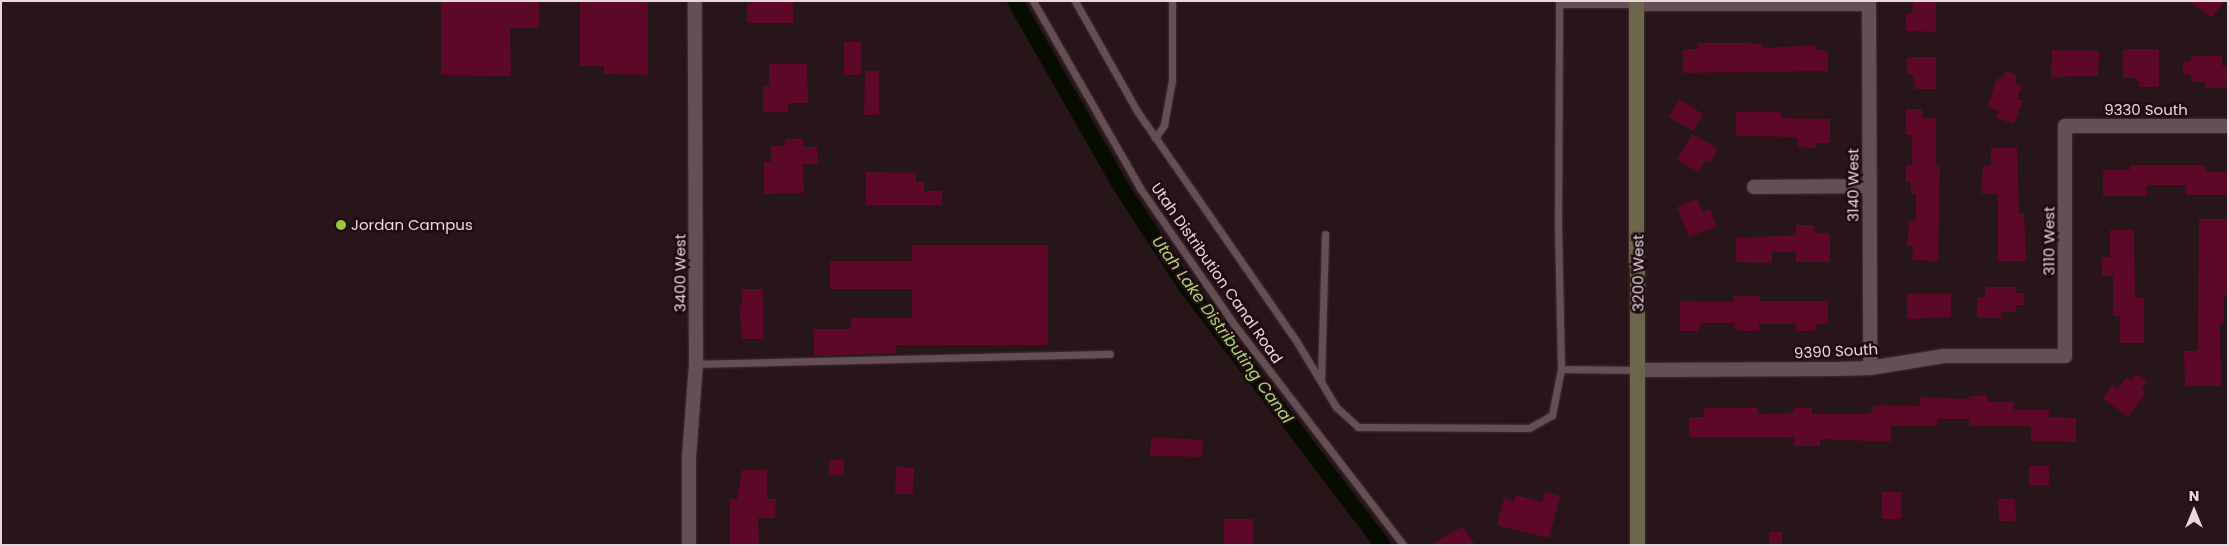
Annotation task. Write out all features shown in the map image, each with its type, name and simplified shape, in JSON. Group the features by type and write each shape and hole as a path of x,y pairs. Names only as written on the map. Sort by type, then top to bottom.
{"street":[{"name":"3400 West","path":"689,545 690,458 696,364 695,1"},
{"path":"1636,2 1869,2"},
{"name":"3200 West","path":"1636,2 1638,545"},
{"name":"3140 West","path":"1869,2 1870,368"},
{"name":"9330 South","path":"2065,126 2228,126"},
{"name":"3110 West","path":"2065,126 2065,356"},
{"path":"1754,187 1869,186"},
{"name":"9390 South","path":"1638,370 1870,368 1944,356 2065,356"}],"lane":[{"name":"Utah Distribution Canal Road","path":"1033,1 1140,188 1236,327 1403,545"},
{"path":"1075,1 1155,138 1336,407 1358,427 1529,428 1552,414 1561,369 1558,222 1559,3 1636,2"},
{"path":"1155,138 1164,125 1172,80 1172,1"},
{"path":"1320,381 1325,234"},
{"path":"696,364 1110,354"},
{"path":"1561,369 1638,370"}],"building":[{"path":"441,1 539,1 539,28 510,28 511,76 441,75"},
{"path":"580,1 648,1 648,75 604,74 604,66 580,66"},
{"path":"793,1 793,23 747,23 747,3"},
{"path":"1913,1 1936,1 1936,32 1906,31 1906,14 1912,14"},
{"path":"2188,1 2224,1 2212,18"},
{"path":"844,42 861,42 861,75 844,75"},
{"path":"1698,43 1751,43 1763,45 1763,48 1816,45 1816,49 1828,51 1828,71 1683,73 1683,49 1698,49"},
{"path":"2123,49 2159,49 2159,87 2139,87 2139,81 2134,78 2123,78"},
{"path":"2052,50 2099,51 2098,76 2051,77"},
{"path":"2191,56 2222,56 2222,66 2228,66 2228,88 2205,88 2205,82 2191,82 2191,75 2183,75 2183,61 2191,61"},
{"path":"1907,57 1936,57 1936,89 1915,89 1913,74 1907,74"},
{"path":"769,64 807,64 808,103 788,103 788,112 763,112 763,85 769,85"},
{"path":"865,71 879,71 879,115 864,115"},
{"path":"2005,71 2017,75 2015,83 2022,85 2017,99 2023,100 2014,124 1996,118 1999,111 1988,107 1997,78 2002,79"},
{"path":"1679,99 1703,114 1693,131 1669,117"},
{"path":"1906,109 1922,109 1922,118 1936,118 1936,165 1940,165 1938,261 1912,260 1913,246 1907,246 1909,221 1916,221 1916,194 1911,194 1911,182 1906,182 1906,165 1912,165 1912,135 1906,135"},
{"path":"1736,112 1781,112 1781,118 1830,119 1830,143 1816,143 1816,148 1798,147 1798,137 1736,136"},
{"path":"1692,134 1718,149 1711,162 1706,160 1698,172 1677,160"},
{"path":"785,139 803,139 803,147 817,147 818,164 803,164 804,193 764,194 764,162 771,162 771,146 785,146"},
{"path":"1991,148 2017,148 2019,213 2024,213 2026,261 1998,261 1998,194 1981,194 1983,165 1991,165"},
{"path":"2130,165 2205,165 2205,172 2228,172 2228,195 2186,195 2186,185 2147,185 2147,196 2103,196 2103,170 2130,170"},
{"path":"866,172 916,173 916,182 924,182 924,191 942,191 942,205 866,205"},
{"path":"1697,199 1702,212 1710,209 1716,226 1689,237 1677,207"},
{"path":"2199,219 2228,219 2228,297 2224,297 2224,324 2220,324 2221,386 2185,386 2184,351 2197,351 2198,346"},
{"path":"1796,225 1814,225 1814,232 1830,234 1830,262 1796,262 1796,252 1772,252 1772,263 1736,262 1736,238 1796,235"},
{"path":"2110,230 2134,230 2135,298 2144,298 2144,343 2120,343 2120,316 2113,316 2113,276 2102,276 2102,257 2110,257"},
{"path":"912,245 1048,245 1048,345 896,345 896,353 814,356 814,329 851,329 851,318 912,318 912,289 830,289 830,261 912,261"},
{"path":"1985,287 2016,287 2016,293 2024,293 2024,305 2016,305 2016,312 2001,312 2002,318 1977,318 1977,297 1985,297"},
{"path":"742,289 763,289 763,339 742,339 739,305 742,305"},
{"path":"1951,293 1951,317 1907,319 1907,294"},
{"path":"1734,296 1760,296 1760,301 1828,301 1828,323 1815,325 1815,331 1796,331 1796,324 1759,324 1759,331 1743,331 1734,329 1734,323 1702,323 1698,331 1680,331 1680,301 1734,302"},
{"path":"2136,374 2147,382 2142,389 2146,392 2128,417 2103,399 2112,385 2118,389 2126,377 2132,381"},
{"path":"1987,395 1987,402 2014,402 2014,410 2049,410 2049,417 2076,418 2076,442 2031,441 2031,426 1969,426 1969,419 1937,419 1937,426 1891,426 1891,442 1820,439 1820,446 1794,446 1794,437 1689,437 1689,417 1704,417 1704,408 1758,408 1758,414 1794,413 1794,408 1812,408 1812,414 1867,414 1873,411 1873,405 1920,406 1920,397 1969,399 1969,396"},
{"path":"1151,437 1203,440 1202,457 1150,456"},
{"path":"829,460 844,460 844,476 829,475"},
{"path":"2029,466 2049,466 2049,485 2029,485"},
{"path":"896,467 914,468 913,494 895,494"},
{"path":"742,470 767,470 767,499 776,499 775,518 758,518 759,545 730,545 730,499 737,499"},
{"path":"1545,492 1560,496 1549,538 1497,525 1504,498 1514,501 1516,495 1542,502"},
{"path":"1882,492 1901,492 1901,519 1882,519"},
{"path":"1998,499 2015,499 2016,521 1999,521"},
{"path":"1224,519 1253,519 1253,545 1224,545"},
{"path":"1463,527 1475,545 1431,545 1453,531"},
{"path":"1769,532 1782,532 1782,545 1769,545"}],"waterway":[{"name":"Utah Lake Distributing Canal","path":"1015,1 1120,185 1187,288 1383,545"}],"place":[{"name":"Jordan Campus","path":"341,225"}]}
